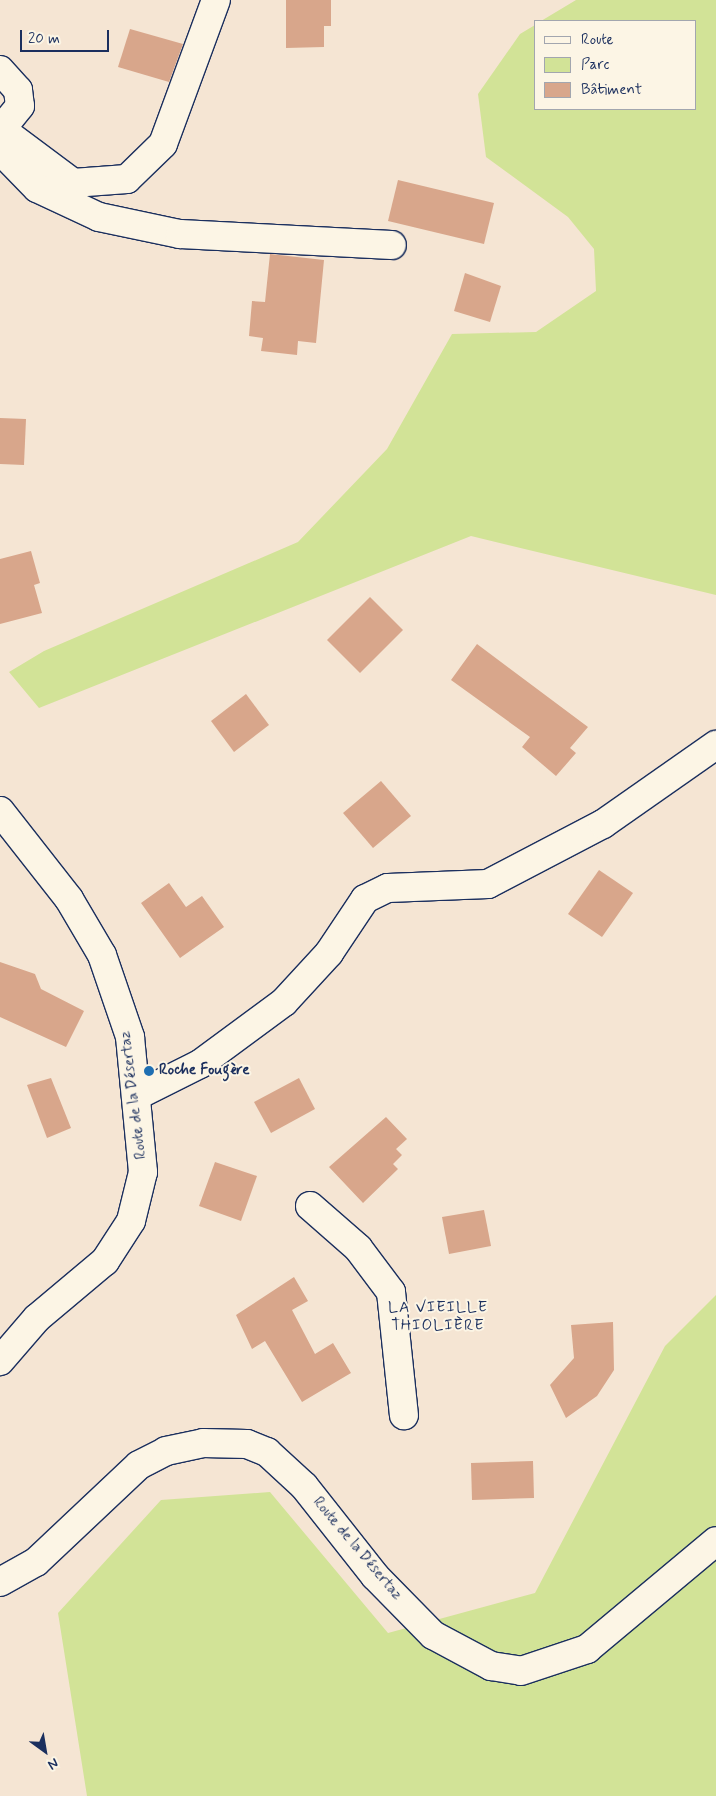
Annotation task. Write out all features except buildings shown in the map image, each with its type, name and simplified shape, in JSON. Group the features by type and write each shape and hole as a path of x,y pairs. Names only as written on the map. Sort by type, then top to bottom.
{"street":[{"path":"1,137 73,183 127,180 163,144 216,0"},
{"path":"0,70 18,90 20,106 1,137"},
{"path":"1,137 38,188 99,217 180,234 392,245"},
{"path":"136,1096 200,1064 284,1002 329,953 365,899 388,888 488,884 603,824 716,745"},
{"name":"Route de la Désertaz","path":"0,811 69,899 102,955 130,1037 143,1172 131,1221 104,1261 37,1318 0,1361"},
{"path":"310,1206 358,1248 391,1292 404,1415"},
{"name":"Route de la Désertaz","path":"0,1582 36,1562 139,1465 166,1451 203,1443 247,1444 272,1457 304,1486 375,1576 433,1635 491,1666 521,1671 587,1649 716,1541"}],"green space":[{"path":"576,0 716,0 716,595 471,536 39,708 9,672 44,651 298,542 387,449 452,334 536,332 596,291 594,249 568,217 486,157 478,94 520,34 534,26 534,110 696,110 696,20 543,20"},
{"path":"716,1295 716,1796 87,1796 58,1613 161,1500 270,1492 388,1633 535,1593 665,1346"}],"place":[{"name":"Roche Fougère","path":"149,1071"}],"district":[{"name":"LA VIEILLE THIOLIÈRE","path":"438,1317"}]}
